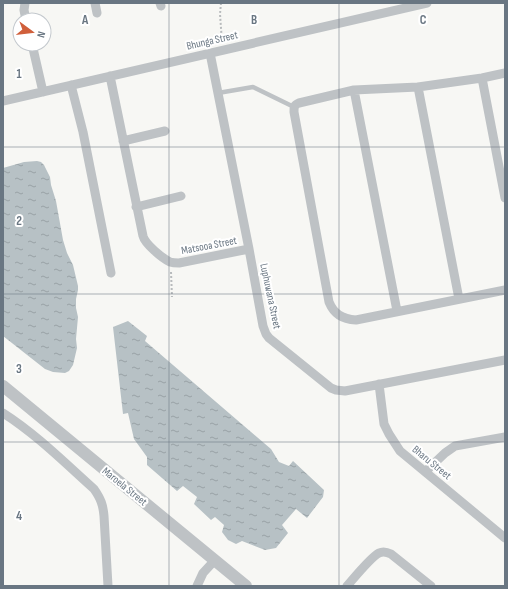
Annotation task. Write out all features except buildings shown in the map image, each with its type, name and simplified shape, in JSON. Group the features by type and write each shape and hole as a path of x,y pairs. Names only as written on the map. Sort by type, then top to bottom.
{"street":[{"path":"95,3 97,13"},
{"name":"Bhunga Street","path":"3,101 424,3"},
{"path":"34,52 44,92"},
{"name":"Luphuwana Street","path":"210,53 263,326 269,338 331,388 345,391 505,360"},
{"path":"505,73 482,78 418,87 354,90 303,102 296,104 294,107 329,302 331,307 340,316 350,320 356,320 505,290"},
{"name":"Matsooa Street","path":"110,76 136,207 145,242 169,261 179,263 249,249"},
{"path":"482,78 505,198"},
{"path":"71,85 83,132 112,273"},
{"path":"418,87 459,299"},
{"path":"354,90 397,311"},
{"path":"123,141 165,131"},
{"path":"136,207 180,196"},
{"name":"Bharu Street","path":"379,384 384,424 400,451 505,538"},
{"name":"Maroela Street","path":"3,386 246,586"},
{"path":"3,413 35,437 94,489 100,497 104,516 108,586"},
{"path":"425,472 445,453 455,446 505,437"},
{"path":"347,586 372,558 383,552 391,554 431,586"},
{"path":"197,586 203,573 215,560"}],"lane":[{"path":"218,93 253,87 294,107"}],"path":[{"path":"221,3 220,14 222,50"},
{"path":"169,261 171,270 172,297"}],"water":[{"path":"37,161 44,165 50,177 63,240 73,265 78,286 76,299 78,317 76,339 77,348 73,365 69,371 65,373 53,372 45,369 3,336 3,168 24,162"},
{"path":"128,321 147,336 145,341 271,449 279,462 289,466 293,461 324,490 323,497 307,518 296,509 282,525 288,533 276,548 265,550 242,541 236,544 228,540 222,532 224,525 215,517 211,520 194,504 197,497 183,486 177,491 147,465 147,457 134,439 128,413 123,414 113,327"}]}
